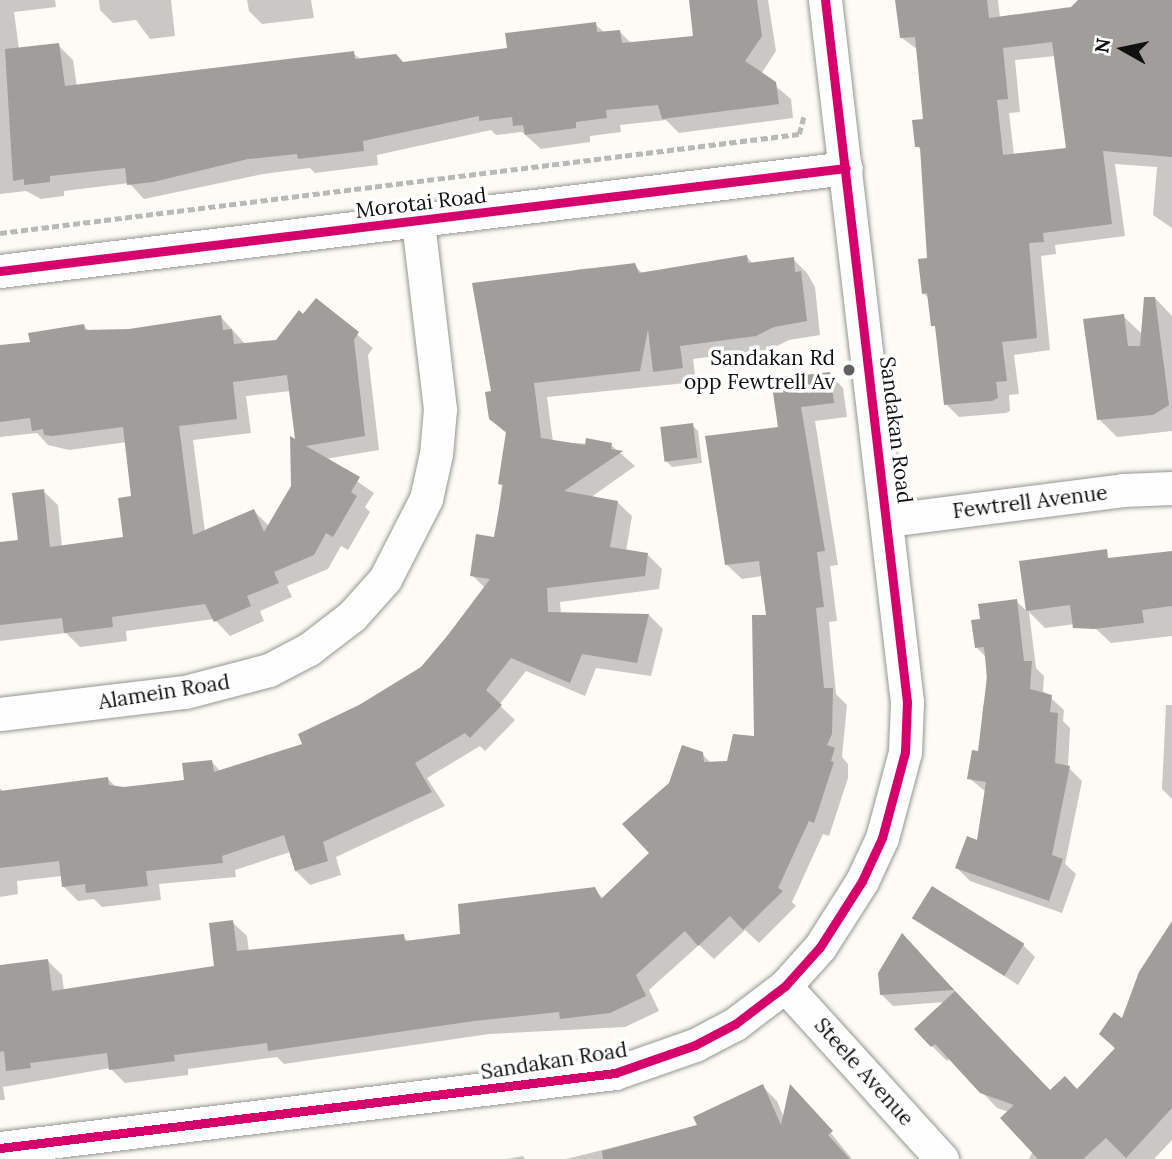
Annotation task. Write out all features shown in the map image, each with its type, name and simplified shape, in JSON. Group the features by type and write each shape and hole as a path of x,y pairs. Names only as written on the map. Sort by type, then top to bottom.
{"street":[{"name":"Sandakan Road","path":"0,1149 615,1073 695,1045 735,1024 785,986 815,954 845,911 882,838 896,797 907,702 889,520 825,0"},
{"name":"Morotai Road","path":"0,271 846,168"},
{"name":"Alamein Road","path":"0,714 186,692 269,670 309,649 341,624 385,579 426,499 436,454 440,409 418,221"},
{"name":"Fewtrell Avenue","path":"889,520 1172,488"},
{"name":"Steele Avenue","path":"785,986 942,1159"}],"path":[{"path":"0,233 799,134"}],"building":[{"path":"689,0 757,0 762,36 745,61 776,82 779,104 662,119 658,105 606,110 607,118 576,122 576,128 525,135 523,125 513,126 512,117 479,121 479,116 363,141 364,151 298,159 297,154 248,159 153,182 127,185 125,168 50,176 50,182 24,185 24,179 13,181 5,49 59,43 65,86 354,51 355,59 396,54 403,62 507,48 505,33 596,22 597,32 620,30 622,43 693,36"},
{"path":"895,0 987,0 989,18 1071,7 1078,0 1172,0 1172,157 1103,151 1112,224 1043,233 1044,242 1029,243 1037,338 1002,342 1007,381 996,382 998,398 992,401 944,405 935,326 931,326 927,293 922,294 918,259 927,258 920,147 915,147 912,120 923,119 915,37 900,38","holes":["1052,42 1066,148 1003,155 997,100 1008,99 1003,48"]},
{"path":"747,255 748,263 794,257 795,272 801,271 807,321 774,327 756,336 680,346 683,368 653,372 648,329 640,371 534,383 541,438 585,445 586,438 612,443 611,449 623,451 564,491 618,501 610,547 648,553 645,576 547,588 548,612 649,614 637,663 582,654 570,683 511,658 486,690 502,705 470,738 465,733 415,763 432,792 323,842 328,861 295,871 284,835 222,856 223,863 146,871 148,886 86,893 85,884 62,887 59,861 0,868 0,791 108,777 109,785 124,787 184,780 182,763 212,760 214,772 302,744 298,734 359,705 421,667 448,635 490,579 470,576 476,534 494,537 503,485 498,484 506,432 489,419 485,392 491,391 472,283 635,263 639,273"},
{"path":"1144,297 1155,297 1169,405 1153,415 1097,420 1083,319 1124,314 1128,346 1140,346"},
{"path":"316,298 359,332 354,340 365,436 306,446 360,477 351,492 357,496 333,537 326,533 314,555 274,572 279,583 247,596 251,606 214,622 205,604 112,617 113,627 64,633 62,618 0,625 0,542 18,540 12,493 44,489 50,547 123,537 118,498 131,496 123,427 53,436 44,435 43,429 32,431 30,418 0,422 0,345 30,342 28,333 84,324 85,330 129,329 221,315 223,330 232,329 234,344 276,340 299,310 303,314","holes":["287,375 295,439 290,436 291,486 264,532 254,509 193,535 179,426 237,419 233,382"]},
{"path":"830,372 834,403 801,407 825,551 817,552 824,607 816,608 824,688 833,688 832,734 827,745 835,748 831,761 834,762 814,823 809,821 778,888 783,891 743,930 730,916 698,946 685,931 636,975 646,996 610,1013 560,1019 559,1012 474,1021 268,1051 267,1043 174,1055 175,1061 109,1070 107,1053 30,1063 31,1068 6,1071 4,1051 0,1052 0,965 48,959 52,991 214,966 209,923 233,920 237,951 404,934 405,941 460,934 458,904 595,887 601,899 649,853 622,824 669,783 682,745 703,752 704,762 727,761 733,734 754,736 752,615 766,615 759,561 725,565 705,436 778,427 771,379"},
{"path":"693,423 697,458 665,462 660,427"},
{"path":"1107,549 1108,558 1172,551 1172,606 1142,610 1144,623 1094,629 1073,628 1070,605 1026,611 1019,561"},
{"path":"1017,599 1024,661 1032,661 1030,689 1052,695 1050,712 1058,713 1055,763 1070,766 1052,855 1063,859 1049,901 955,868 967,836 977,840 986,782 967,779 972,750 978,751 987,677 984,647 975,648 971,620 980,619 978,604"},
{"path":"932,886 1024,944 1004,976 912,918"},
{"path":"1172,921 1172,1108 1126,1158 1106,1138 1083,1159 1038,1159 1000,1118 1014,1105 980,1093 935,1044 931,1047 914,1029 955,991 1050,1090 1065,1076 1077,1089 1115,1048 1099,1034 1114,1012 1122,1018 1139,972"},
{"path":"902,933 954,990 880,995 878,973"},
{"path":"763,1084 781,1125 790,1084 833,1131 828,1135 850,1159 603,1159 602,1151 697,1125 693,1117"}],"cycle path":[{"path":"0,1148 615,1073 695,1045 735,1024 785,986 820,947 862,881 882,838 905,752 907,702 825,0"},
{"path":"0,271 846,168"}],"place":[{"name":"Sandakan Rd opp Fewtrell Av","path":"849,370"}]}
